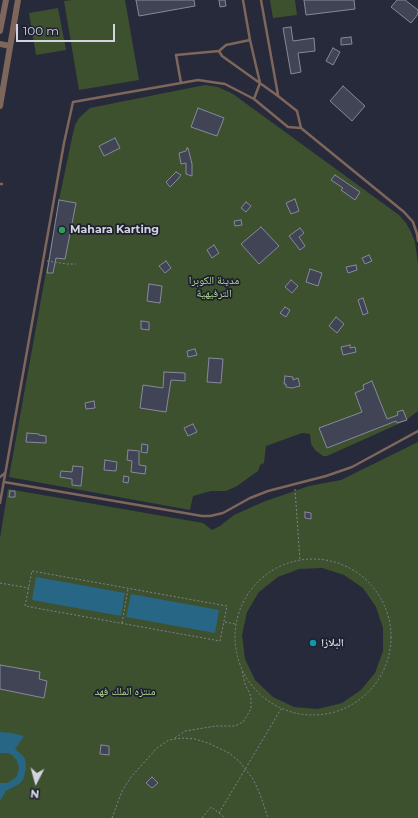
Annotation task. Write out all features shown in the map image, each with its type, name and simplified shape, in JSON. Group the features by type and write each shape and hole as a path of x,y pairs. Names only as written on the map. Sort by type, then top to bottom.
{"street":[{"path":"0,31 6,0"},
{"path":"0,106 18,0"},
{"path":"0,44 10,46"}],"lane":[{"path":"243,0 260,83 254,100"},
{"path":"261,0 278,96"},
{"path":"180,83 176,55 219,51 226,45 250,40"},
{"path":"219,51 222,56 297,111 301,128"},
{"path":"0,503 64,144 73,102 198,80 225,84 254,100 288,127 301,128 404,212 412,222 418,241"},
{"path":"4,482 202,516 210,516 223,513 250,498 352,467 418,431"},
{"path":"0,477 5,473"}],"path":[{"path":"43,260 76,264"},
{"path":"294,484 300,560"},
{"path":"173,740 185,731 216,726 235,726 243,722 251,709 250,694 245,684 235,648 236,624 240,607 247,595 259,580 274,569 291,562 310,559 329,560 347,566 362,576 376,590 385,606 390,624 391,642 388,661 380,678 368,692 354,704 334,712 314,715 299,714 281,708 262,696 252,686 242,669"},
{"path":"32,570 227,606 220,641 25,606 28,588 32,570"},
{"path":"0,583 28,588"},
{"path":"122,624 128,588"},
{"path":"224,622 236,624"},
{"path":"219,813 281,708"},
{"path":"112,818 122,791 130,777 157,748 169,740 182,738 195,739 208,743 229,753 253,779 268,818"},
{"path":"202,818 211,806 225,818"}],"green space":[{"path":"125,0 139,80 79,90 64,1"},
{"path":"270,0 295,0 297,15 273,18"},
{"path":"58,8 66,50 36,55 29,13"},
{"name":"مدينة الكوبرا الترفيهية","path":"205,85 218,87 233,94 399,215 406,223 415,242 418,264 418,411 405,421 327,456 323,456 315,450 311,444 310,434 302,433 266,446 264,463 260,465 258,471 237,486 226,491 211,491 193,496 190,510 9,477 59,200 75,125 79,118 90,108"},
{"name":"منتزه الملك فهد","path":"418,442 418,818 0,818 0,538 8,489 203,523 212,530 220,526 234,515 263,502 309,486 341,480","holes":["322,568 344,575 363,588 376,607 383,628 383,651 375,673 361,690 342,703 318,709 294,707 273,697 255,680 245,659 242,635 247,612 259,592 278,577 299,569"]}],"water":[{"path":"36,577 125,593 121,616 32,600"},
{"path":"131,594 219,610 215,633 126,617"},
{"path":"0,732 24,736 15,749 25,759 26,768 23,780 6,791 0,801 0,783 7,783 14,779 17,776 19,768 17,761 12,755 8,753 0,753"}],"building":[{"path":"136,0 194,0 195,6 139,16"},
{"path":"219,0 225,0 226,6 220,7"},
{"path":"304,0 354,0 355,9 306,15"},
{"path":"397,0 405,0 418,10 418,14 411,23 391,7"},
{"path":"291,27 293,41 314,38 315,51 298,53 301,72 291,74 283,28"},
{"path":"351,37 352,44 341,45 341,38"},
{"path":"333,48 340,52 333,65 326,61"},
{"path":"343,86 365,106 352,121 330,101"},
{"path":"198,108 224,118 217,136 191,127"},
{"path":"115,138 120,148 104,156 99,146"},
{"path":"187,148 192,164 192,176 186,174 186,163 181,164 179,153 186,151"},
{"path":"176,172 181,175 170,187 166,182"},
{"path":"335,175 360,192 355,200 341,190 343,188 331,180"},
{"path":"295,199 299,211 291,214 286,203"},
{"name":"Mahara Karting","path":"59,200 76,203 65,259 56,258 53,273 47,273"},
{"path":"246,202 251,206 246,212 241,208"},
{"path":"241,220 242,225 235,226 234,221"},
{"path":"261,227 279,246 259,264 241,244"},
{"path":"300,228 304,233 299,237 305,246 300,250 289,236"},
{"path":"214,245 219,253 212,258 207,250"},
{"path":"369,255 372,261 365,264 362,258"},
{"path":"166,261 171,268 165,273 159,266"},
{"path":"356,265 357,270 348,273 346,267"},
{"path":"310,269 322,273 318,286 306,282"},
{"path":"291,280 298,286 292,293 285,287"},
{"path":"149,284 162,286 160,303 147,301"},
{"path":"363,298 368,313 363,315 358,300"},
{"path":"285,307 290,310 286,317 280,313"},
{"path":"336,317 344,324 337,333 329,326"},
{"path":"141,321 149,322 149,330 141,329"},
{"path":"350,345 350,348 355,347 356,352 343,355 341,347"},
{"path":"195,349 197,355 188,357 187,351"},
{"path":"209,358 223,359 221,383 207,382"},
{"path":"164,372 185,373 185,381 171,380 166,412 140,408 143,385 163,388"},
{"path":"285,376 293,377 293,380 298,378 300,386 292,388 286,387 286,384 284,384"},
{"path":"372,381 387,419 398,415 397,412 403,410 407,420 397,423 396,421 327,448 319,428 362,412 355,393 364,389 363,385"},
{"path":"94,401 95,408 86,409 85,403"},
{"path":"193,424 197,432 188,436 184,428"},
{"path":"27,433 46,436 46,443 26,442"},
{"path":"142,444 148,445 147,453 141,452"},
{"path":"128,450 139,451 139,465 146,466 145,474 131,472 132,461 127,460"},
{"path":"105,460 117,462 116,471 104,470"},
{"path":"73,466 83,467 81,486 72,485 72,479 60,477 61,471 72,472"},
{"path":"124,476 129,477 128,483 123,482"},
{"path":"10,491 15,491 15,497 9,497"},
{"path":"305,512 311,513 311,519 305,518"},
{"path":"0,665 40,672 39,679 47,681 44,698 0,689"},
{"path":"101,745 109,746 109,755 100,754"},
{"path":"152,777 158,783 152,788 146,783"}],"place":[{"name":"Mahara Karting","path":"62,230"},
{"name":"البلازا","path":"313,643"}]}
